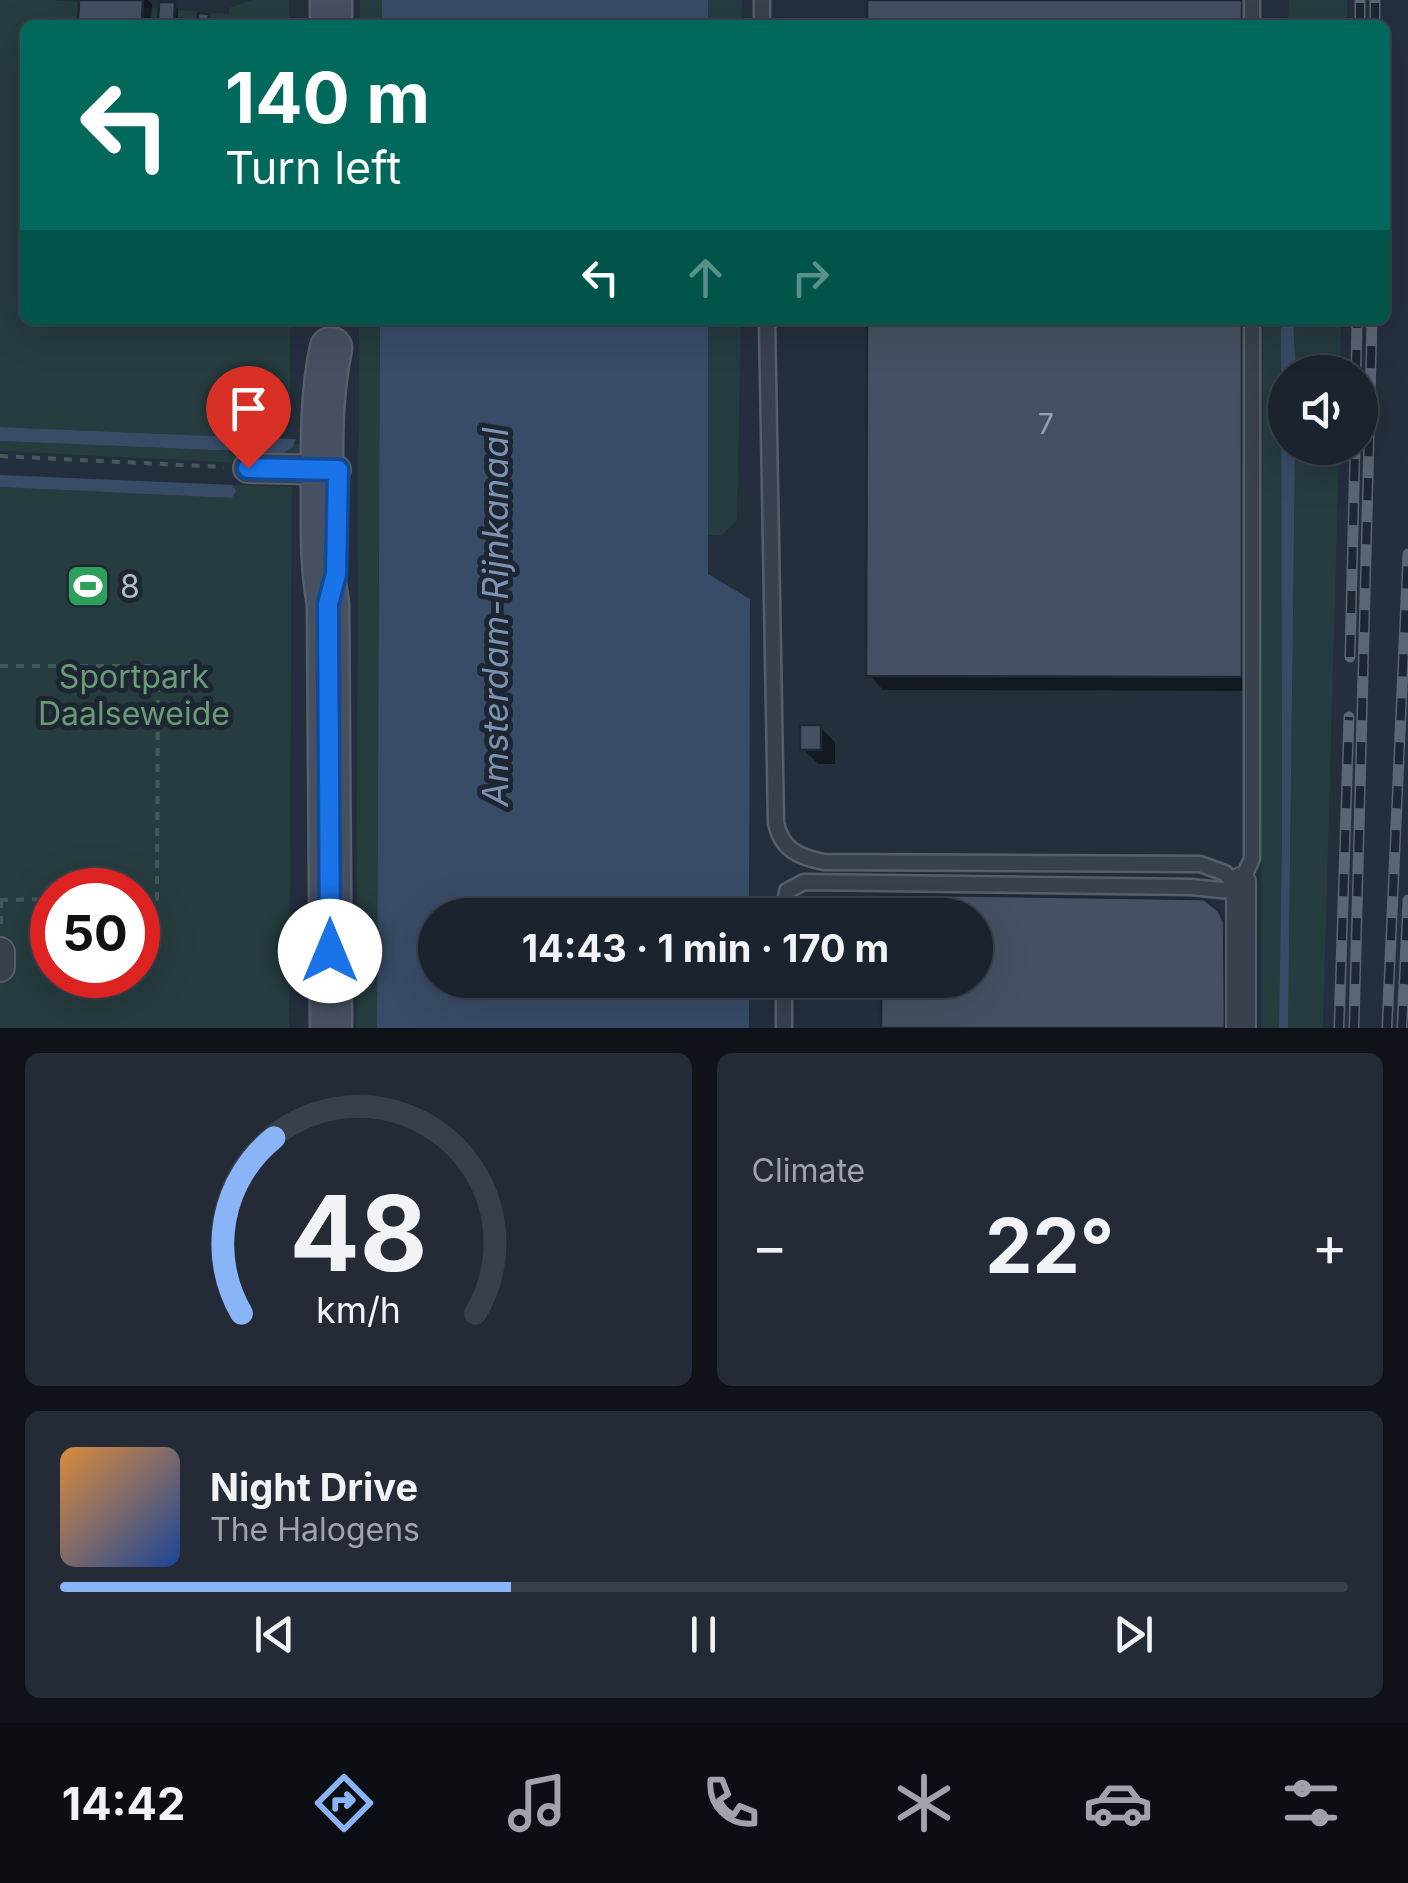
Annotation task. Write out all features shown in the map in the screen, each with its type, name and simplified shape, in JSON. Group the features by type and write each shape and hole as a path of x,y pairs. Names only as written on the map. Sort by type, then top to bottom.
{"main road":[{"path":"330,334 337,394 330,470 336,574 328,604 331,1028"}],"street":[{"path":"248,468 330,470"},
{"path":"1241,887 1241,1028"},
{"path":"0,952 0,967"}],"lane":[{"path":"767,325 779,839 798,856 824,862 1200,864 1225,873 1241,887"},
{"path":"1241,887 1252,859 1252,325"},
{"path":"786,898 787,891 804,882 1241,887"},
{"path":"784,998 784,1028"}],"path":[{"path":"0,456 248,468"},
{"path":"0,666 158,666 158,868"},
{"path":"0,900 30,899"}],"green space":[{"path":"0,0 51,0 229,14 229,8 253,0 289,0 289,20 20,20 20,325 290,325 290,424 258,423 257,438 0,427"},
{"path":"360,0 382,0 382,20 360,20"},
{"path":"708,0 742,0 741,20 708,20"},
{"path":"1289,0 1347,0 1347,20 1288,20"},
{"path":"359,325 380,325 377,1028 356,1028"},
{"path":"708,325 741,325 737,520 722,535 708,535"},
{"path":"1263,325 1281,325 1281,355 1268,355 1268,465 1281,465 1279,1028 1261,1028"},
{"path":"1293,325 1341,325 1340,355 1295,355"},
{"path":"0,441 283,453 294,444 316,444 310,453 279,465 0,451"},
{"path":"1295,465 1339,465 1323,1028 1288,1028"},
{"name":"Sportpark Daalseweide","path":"233,485 292,487 289,1028 0,1028 0,487 232,498 236,491"}],"water":[{"path":"382,0 708,0 708,20 382,20"},
{"name":"Amsterdam-Rijnkanaal","path":"380,325 708,325 708,574 750,599 749,898 418,898 418,998 749,998 749,1028 377,1028"},
{"path":"1281,325 1293,325 1295,355 1281,355"},
{"path":"0,427 296,439 292,448 283,453 0,441"},
{"path":"1281,465 1295,465 1288,1028 1279,1028"},
{"path":"0,475 233,485 236,491 232,498 0,487"}],"building":[{"path":"79,0 143,0 142,20 78,20"},
{"path":"867,0 1242,0 1242,20 867,20"},
{"path":"159,2 175,2 174,20 158,20"},
{"path":"198,13 209,14 208,20 198,20"},
{"path":"867,325 1242,325 1242,677 866,676"},
{"path":"800,725 821,725 821,750 800,750"},
{"path":"881,896 1204,899 1219,911 1224,922 1225,1028 881,1028 881,998 993,998 993,898"}],"railway":[{"path":"1360,0 1360,20"},
{"path":"1375,0 1375,20"},
{"path":"1356,355 1357,325"},
{"path":"1354,1028 1372,325"},
{"path":"1350,657 1355,465"},
{"path":"1387,1028 1408,554"},
{"path":"1339,1028 1349,717"},
{"path":"1402,1028 1408,900"}],"place":[{"name":"8","path":"88,586"}],"route":[{"path":"248,468 338,470 336,574 328,604 330,951"}]}
